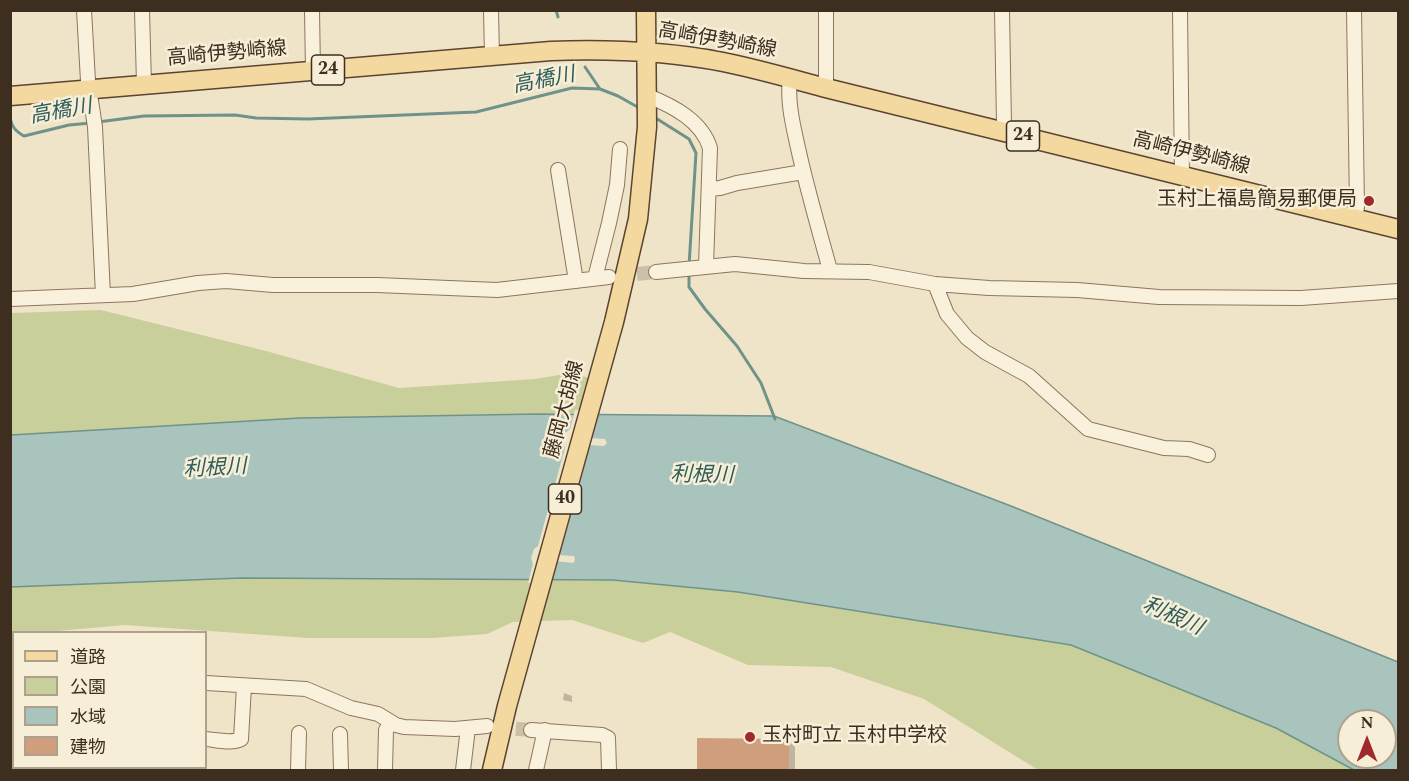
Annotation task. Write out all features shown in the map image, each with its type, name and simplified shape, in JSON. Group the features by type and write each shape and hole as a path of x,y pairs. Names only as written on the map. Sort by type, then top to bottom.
{"main road":[{"name":"40","path":"646,10 648,99"},
{"name":"高崎伊勢崎線","path":"10,96 568,50 647,52 721,61 1398,229"},
{"name":"藤岡大胡線","path":"492,771 498,740 614,322 638,219 648,127 648,99"}],"street":[{"path":"84,10 88,81 94,122 103,295"},
{"path":"142,10 144,84"},
{"path":"312,10 313,71"},
{"path":"491,10 492,56"},
{"path":"826,10 826,88"},
{"path":"1002,10 1004,125 1002,131"},
{"path":"1180,10 1182,176"},
{"path":"1354,10 1357,207 1355,218"},
{"path":"790,78 789,99 803,172 830,270"},
{"path":"648,99 675,109 690,119 702,132 710,148 709,189 701,267"},
{"path":"10,299 133,294 198,283 226,281 273,285 377,285 497,290 602,278 618,179 620,149"},
{"path":"558,170 576,281"},
{"path":"709,189 803,172"},
{"path":"656,272 735,264 804,271 869,272 935,284 1077,290 1159,297 1301,298 1398,291"},
{"path":"935,284 947,314 967,338 985,352 1029,376 1088,429 1164,448 1189,449 1208,455"},
{"path":"207,683 306,689 351,708 378,714 391,723 404,727 487,726"},
{"path":"207,739 238,741 241,739 244,686"},
{"path":"385,771 386,730 391,723"},
{"path":"464,771 468,728"},
{"path":"536,771 538,730 602,735 608,738 609,771"},
{"path":"298,771 299,733"},
{"path":"340,734 340,771"}],"green space":[{"path":"101,310 266,351 399,388 535,379 570,373 594,379 584,413 300,418 11,435 11,313"},
{"path":"241,578 613,580 738,592 1071,645 1276,728 1337,761 1337,769 1354,770 1038,770 924,699 831,667 748,665 670,632 643,643 572,620 513,622 487,634 433,638 308,638 125,625 57,631 12,631 11,636 11,587"}],"water":[{"name":"利根川","path":"539,414 774,416 1011,506 1398,662 1398,770 1352,769 1397,769 1397,709 1337,709 1337,761 1276,728 1071,645 738,592 613,580 241,578 11,587 11,435 300,418"}],"pier":[{"path":"575,410 596,411 589,438 605,439 607,443 604,446 587,445 557,555 574,556 575,560 573,563 555,561 549,583 528,583 533,564 531,558 534,549 538,546 565,448 563,443 565,433 570,429"}],"building":[{"path":"697,738 789,739 789,771 697,771"}],"waterway":[{"path":"556,10 558,17"},
{"path":"585,67 600,89"},
{"name":"高橋川","path":"98,122 144,116 235,115 256,118 308,119 476,112 572,88 600,89 641,109"},
{"name":"高橋川","path":"10,117 14,128 24,136 69,125 91,123"},
{"name":"高橋川","path":"654,117 689,139 696,153 689,266"},
{"name":"高橋川","path":"689,273 689,287 737,346 761,383 775,419"}],"tunnel":[{"path":"616,276 656,272"},
{"path":"495,727 531,730"}],"place":[{"name":"玉村上福島簡易郵便局","path":"1369,201"},
{"name":"玉村町立 玉村中学校","path":"750,737"}]}
